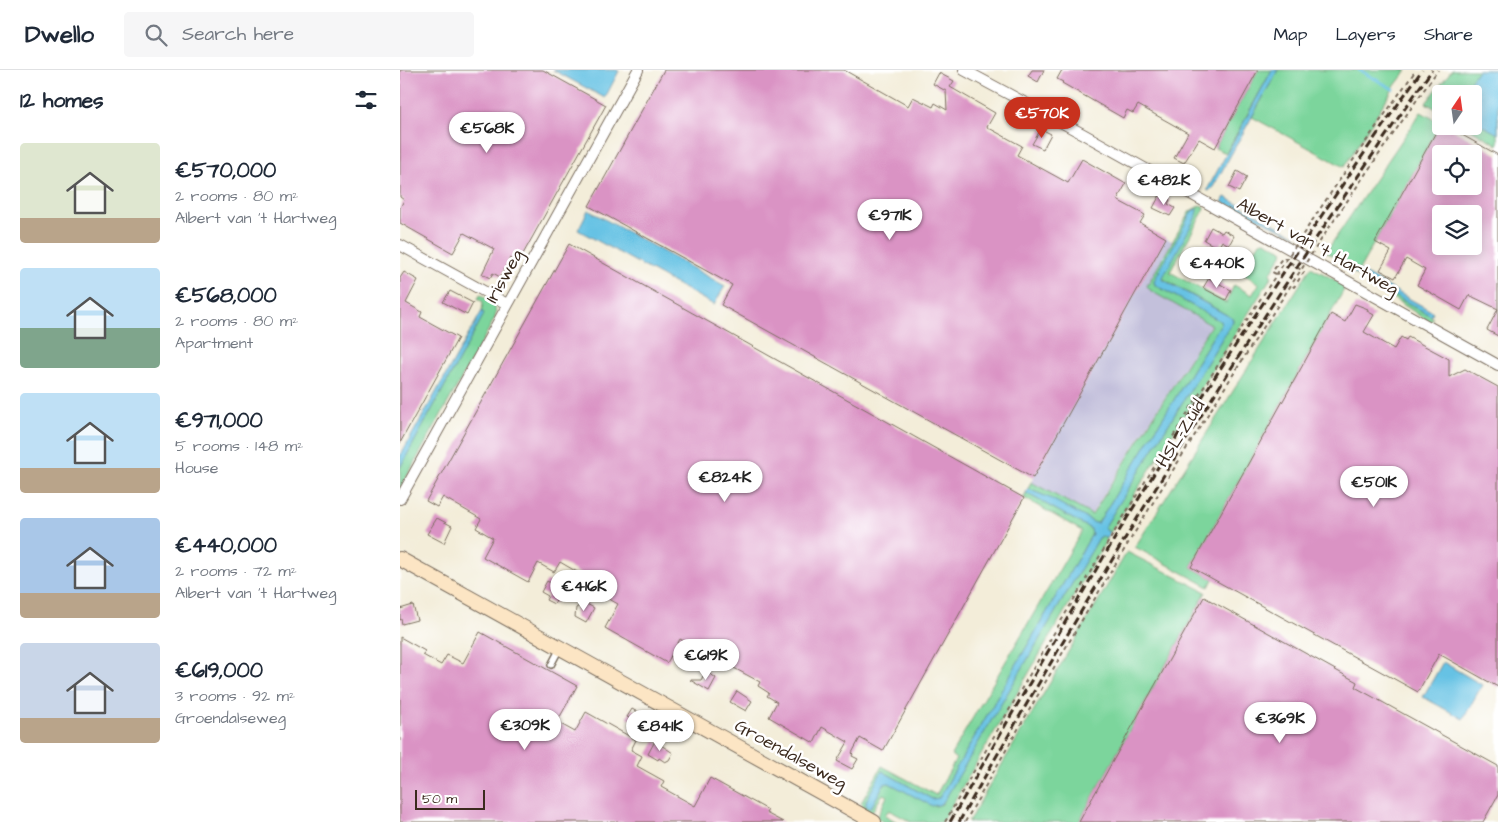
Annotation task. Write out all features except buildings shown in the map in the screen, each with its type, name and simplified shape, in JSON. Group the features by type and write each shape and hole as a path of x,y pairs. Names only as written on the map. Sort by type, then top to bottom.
{"street":[{"name":"Irisweg","path":"400,499 638,70"},
{"name":"Albert van 't Hartweg","path":"964,70 1498,365"},
{"path":"400,245 507,304"},
{"name":"Groendalseweg","path":"400,559 874,822"}],"lane":[{"path":"551,665 560,647"}],"path":[{"name":"HSL-Zuid","path":"944,822 1104,547 1187,412 1276,274 1416,70"},
{"name":"HSL-Zuid","path":"965,822 1136,529 1236,369 1290,284 1438,70"},
{"path":"1276,274 1272,272 1282,257 1304,272 1294,287 1290,284"}],"shaded area":[{"path":"1166,238 1172,241 1147,286 1151,291 1211,324 1091,515 1031,482"}],"green space":[{"path":"1258,70 1272,70 1226,153 1215,148"},
{"path":"1278,70 1407,70 1394,87 1344,167 1252,117"},
{"path":"1452,70 1498,70 1498,145 1481,135 1482,85 1440,85"},
{"path":"1432,95 1432,107 1426,103"},
{"path":"1421,112 1432,118 1432,135 1434,135 1359,270 1326,252"},
{"path":"1201,205 1204,207 1203,212 1170,272 1226,303 1234,285 1252,295 1259,284 1242,271 1260,242 1265,241 1284,251 1270,274 1272,276 1110,533 1104,528 1233,321 1232,318 1162,278 1154,281 1155,285 1222,322 1098,523 1028,489 1031,482 1092,515 1211,325 1151,291 1147,286 1190,211"},
{"path":"1311,267 1346,286 1191,567 1213,579 1209,587 1135,547"},
{"path":"1351,271 1431,316 1433,319 1430,322"},
{"path":"480,294 493,303 496,313 495,318 400,489 400,468 484,314 482,311 483,302 478,299"},
{"path":"1026,493 1091,529 1092,534 939,798 932,799 882,771 870,806 872,806 884,784 889,783 935,806 942,804 1099,538 1102,536 1107,539 942,822 911,822 889,810 885,815 897,822 883,822 877,818 887,796 883,794 870,815 862,807 861,803 882,766 936,795 956,759 951,755 1082,531 1024,498"},
{"path":"1127,552 1206,592 1079,822 968,822"}],"water":[{"path":"553,70 616,70 619,71 605,98"},
{"path":"1272,70 1278,70 1213,187 1209,191 1207,190"},
{"path":"1478,70 1498,70 1498,134 1482,125 1482,85 1467,85"},
{"path":"1225,197 1298,237 1222,202"},
{"path":"588,210 725,286 714,305 578,230"},
{"path":"1198,210 1197,215 1162,279 1232,318 1233,321 1104,528 1110,533 1107,539 1102,536 1099,538 944,801 939,805 932,806 889,783 884,784 869,808 866,806 866,801 882,771 932,799 939,798 1092,534 1091,529 1026,493 1028,489 1050,498 1098,523 1222,322 1155,285 1154,281 1192,211"},
{"path":"1353,267 1433,312 1431,316 1351,271"},
{"path":"482,311 483,316 400,468 400,456"},
{"path":"1443,662 1482,685 1463,719 1423,697"}],"waterway":[{"path":"1359,70 1393,89"}],"railway":[{"path":"950,822 1155,471 1302,245 1422,70"},
{"path":"959,822 1127,534 1245,346 1368,161 1432,70"}]}
